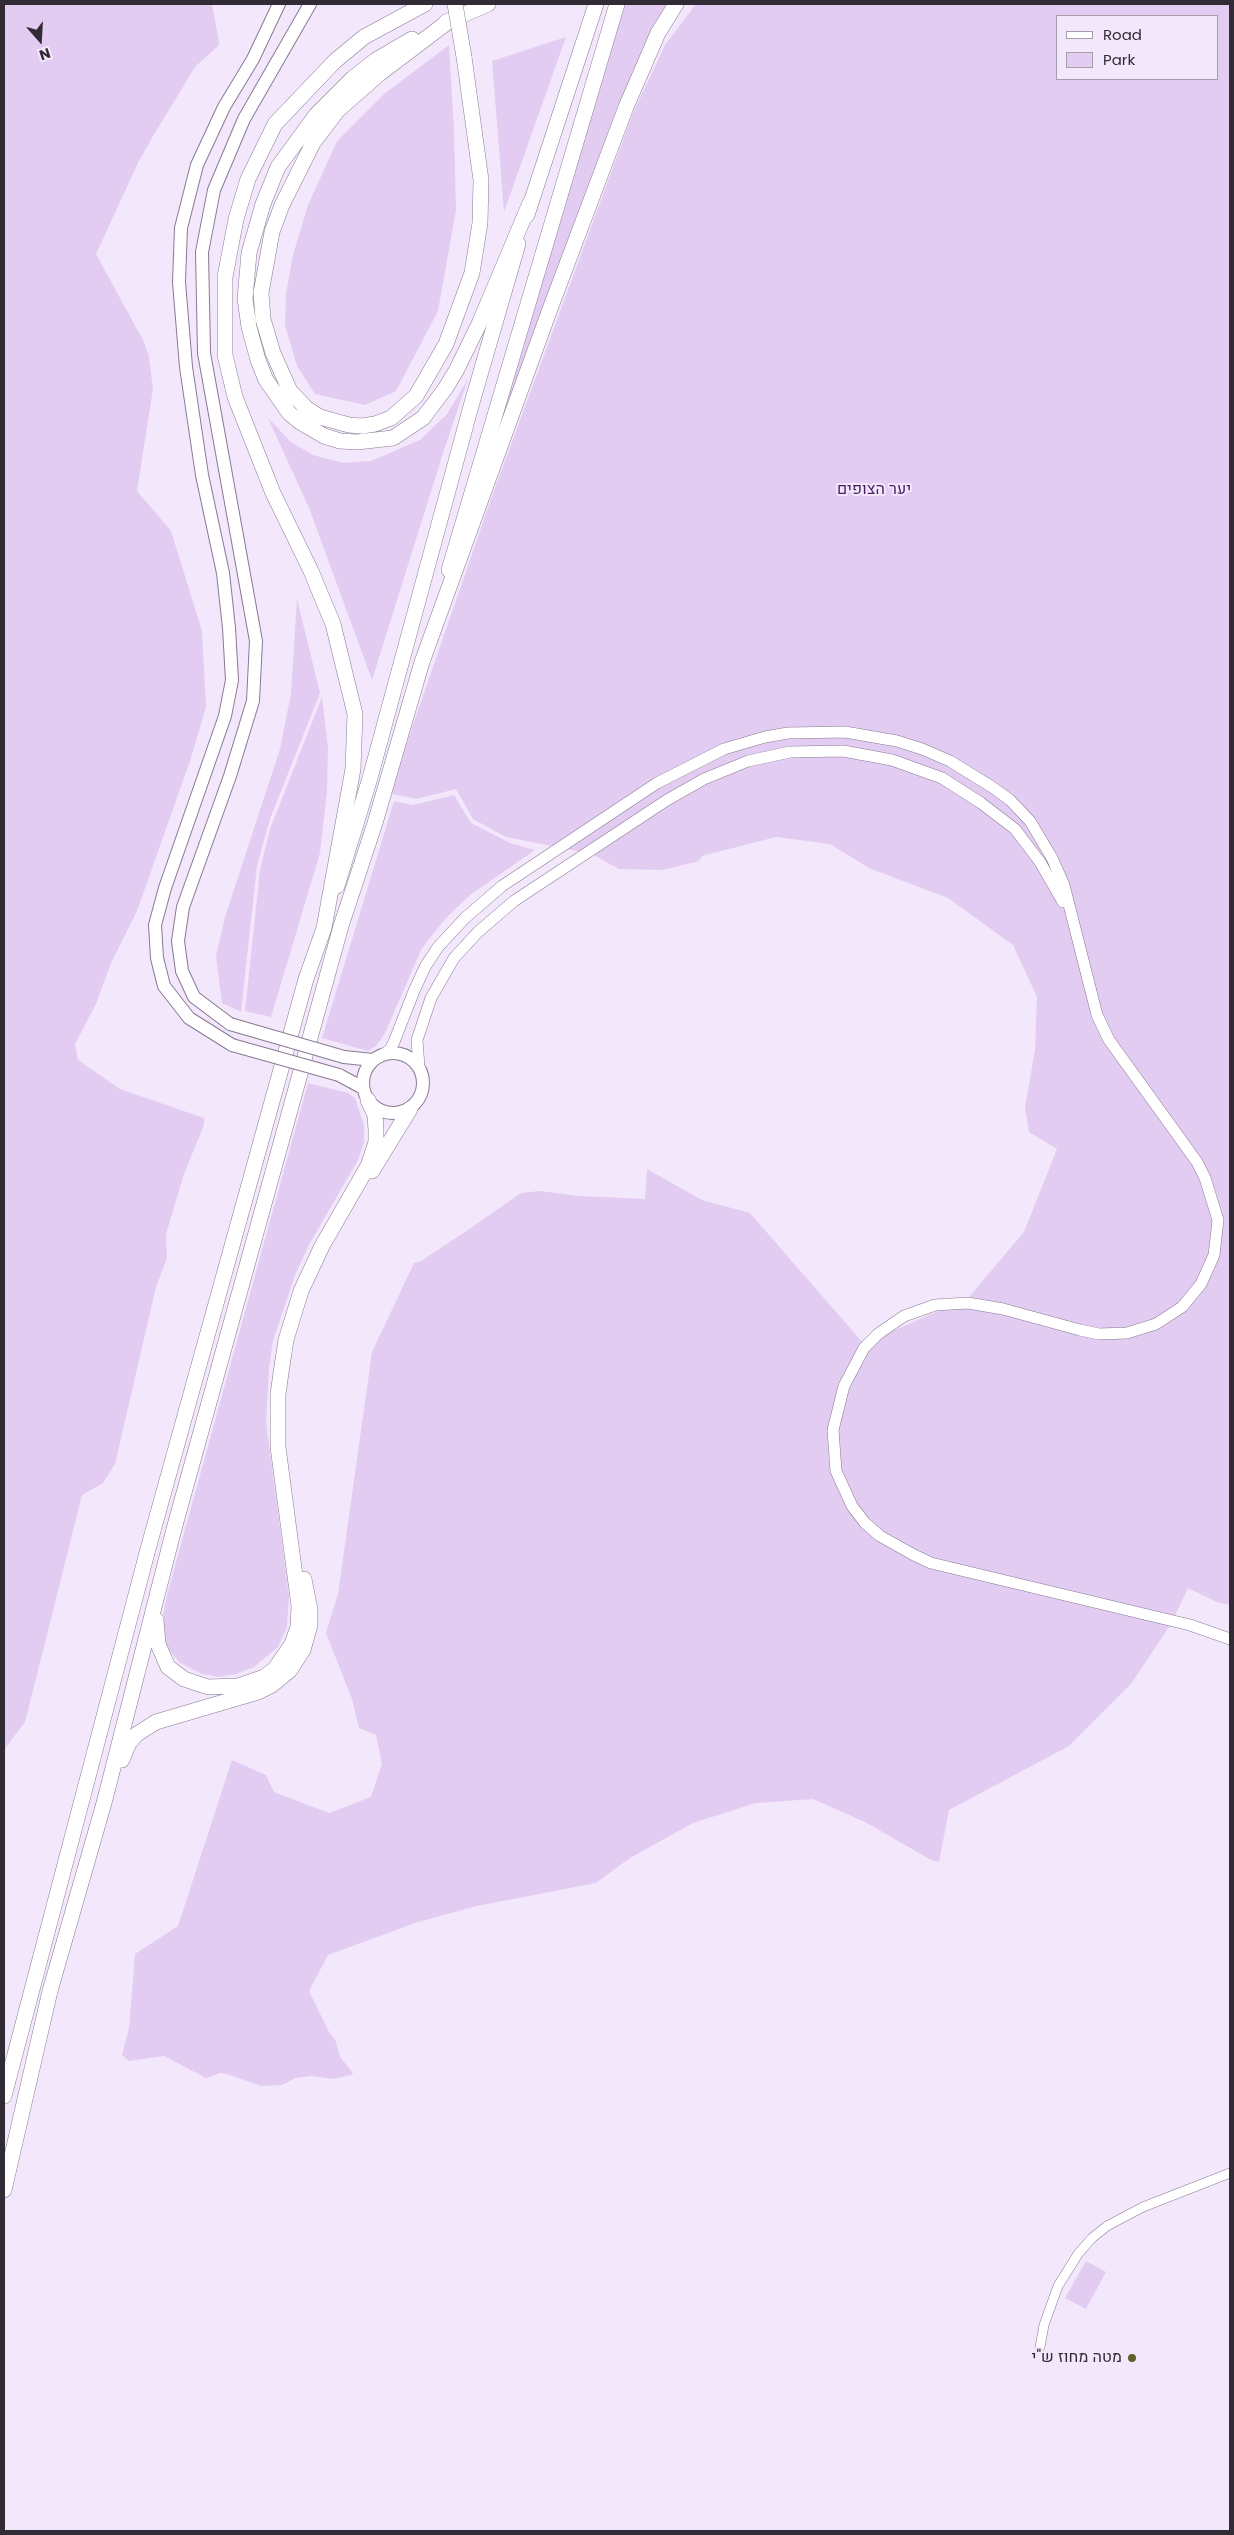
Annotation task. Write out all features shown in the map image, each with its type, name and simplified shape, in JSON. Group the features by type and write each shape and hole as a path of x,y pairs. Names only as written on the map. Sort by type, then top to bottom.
{"main road":[{"path":"279,4 253,59 224,107 197,165 181,228 179,282 186,367 202,475 223,572 232,680 225,716 165,888 156,925 157,958 164,986 189,1018 232,1045 339,1075 365,1094 374,1107 392,1114 410,1109"},
{"path":"310,4 244,119 214,190 202,252 204,353 256,641 253,701 230,776 183,907 178,941 182,971 194,997 230,1024 344,1057 376,1058 387,1053 406,1055 419,1067 423,1076 422,1094 410,1109 370,1175 340,1214"},
{"path":"324,928 353,769 355,714 333,624 311,571 273,493 235,397 225,355 225,277 236,220 248,179 275,124 335,61 364,37 425,4"},
{"path":"449,21 380,74 338,110 313,143 282,205 272,232 261,292 263,319 273,353 290,391 306,408 320,417 349,425 375,424 391,418 416,396 446,344 472,273 480,223 481,180 455,4"},
{"path":"488,4 449,21 376,60 353,78 299,135 278,167 269,186 250,246 246,299 249,327 258,360 266,380 288,413 324,436 340,441 357,442 393,438 423,418 445,389 459,363 530,204"},
{"path":"422,662 550,309 626,107 658,33 676,4"},
{"path":"4,2190 50,1991 104,1803 174,1530 341,926 375,823 616,10"},
{"path":"4,2096 148,1549 306,979 324,928 370,778 471,406 530,204 594,11"},
{"path":"174,1530 156,1616 156,1634 162,1658 175,1674 208,1687 238,1686 264,1677 274,1670 292,1644 298,1627 299,1606 278,1447 278,1420 286,1340 301,1291 340,1214 360,1183 376,1142 375,1115 365,1094 364,1073 376,1058"},
{"path":"104,1803 129,1743 138,1734 167,1717 265,1688 282,1678 298,1660 307,1639 310,1610 288,1512"}],"street":[{"path":"376,1058 390,1050 414,991 438,947 465,918 502,886 657,783 724,749 765,737 818,731 845,732 897,741 922,749 971,773 1010,800 1030,821 1042,839 1064,885 1097,1015 1109,1040 1197,1162 1212,1194 1218,1220 1218,1236 1209,1269 1192,1296 1182,1307 1156,1324 1127,1333 1106,1334 1080,1330 1004,1309 968,1303 935,1305 904,1316 878,1334 864,1348 844,1386 833,1430 836,1471 852,1506 866,1523 880,1536 914,1556 931,1563 1190,1625 1230,1639"},
{"path":"419,1067 417,1040 431,998 454,958 478,932 514,901 667,800 731,766 768,756 819,750 843,751 892,760 942,778 981,802 1015,829 1051,879 1075,934"},
{"path":"1040,2347 1044,2325 1058,2286 1078,2254 1092,2238 1107,2226 1130,2213 1230,2173"}],"green space":[{"path":"4,4 212,4 219,42 218,46 195,67 153,136 138,163 96,254 144,342 149,357 153,389 137,491 171,531 202,631 206,707 190,761 137,911 111,963 96,1004 75,1044 78,1060 120,1089 204,1118 204,1125 184,1174 166,1234 167,1258 156,1287 115,1464 103,1483 82,1495 25,1722 6,1747 4,1758"},
{"path":"624,4 667,4 653,30 488,464"},
{"name":"יער הצופים","path":"696,4 1230,4 1230,1605 1217,1602 1188,1588 1171,1624 1131,1684 1069,1746 949,1810 939,1862 931,1860 865,1822 813,1799 756,1803 693,1823 630,1858 596,1883 477,1906 418,1922 328,1955 309,1991 330,2034 335,2039 340,2057 353,2073 351,2075 334,2079 311,2076 295,2078 282,2085 261,2086 227,2074 220,2073 206,2078 164,2056 129,2061 122,2055 129,2028 135,1954 178,1926 232,1760 266,1775 274,1792 329,1813 371,1797 382,1764 376,1735 359,1728 352,1699 326,1633 338,1594 372,1352 414,1263 421,1261 521,1193 540,1191 579,1196 645,1199 647,1169 702,1200 750,1213 864,1344 969,1297 1024,1232 1057,1149 1029,1132 1025,1107 1035,1050 1037,997 1013,945 948,898 869,868 830,844 776,837 702,856 699,861 663,870 619,869 592,854 506,837 473,819 456,789 417,799 392,794 405,748 491,499 633,113 665,45"},
{"path":"566,37 504,212 492,61"},
{"path":"449,45 456,210 438,311 396,391 365,405 315,394 297,366 285,325 286,294 293,255 308,205 337,141 384,94"},
{"path":"468,379 372,680 309,508 268,418 291,442 313,455 343,463 371,461 420,440 447,414"},
{"path":"297,599 320,693 270,819 257,866 241,1012 222,1003 216,956 225,917 280,749 291,693"},
{"path":"322,697 328,748 327,791 320,853 271,1017 245,1011 260,870 270,829"},
{"path":"454,795 471,823 510,843 535,850 470,895 446,918 422,948 385,1033 376,1046 368,1051 322,1038 394,801 413,805"},
{"path":"308,1083 348,1093 355,1098 364,1125 364,1142 358,1160 309,1245 295,1275 273,1341 269,1368 266,1422 289,1596 287,1627 278,1647 254,1667 236,1674 219,1677 202,1674 179,1662 168,1649 162,1634 162,1620 167,1595"},
{"path":"1086,2261 1106,2272 1086,2309 1065,2298"}],"place":[{"name":"מטה מחוז ש\"י","path":"1132,2358"}]}
